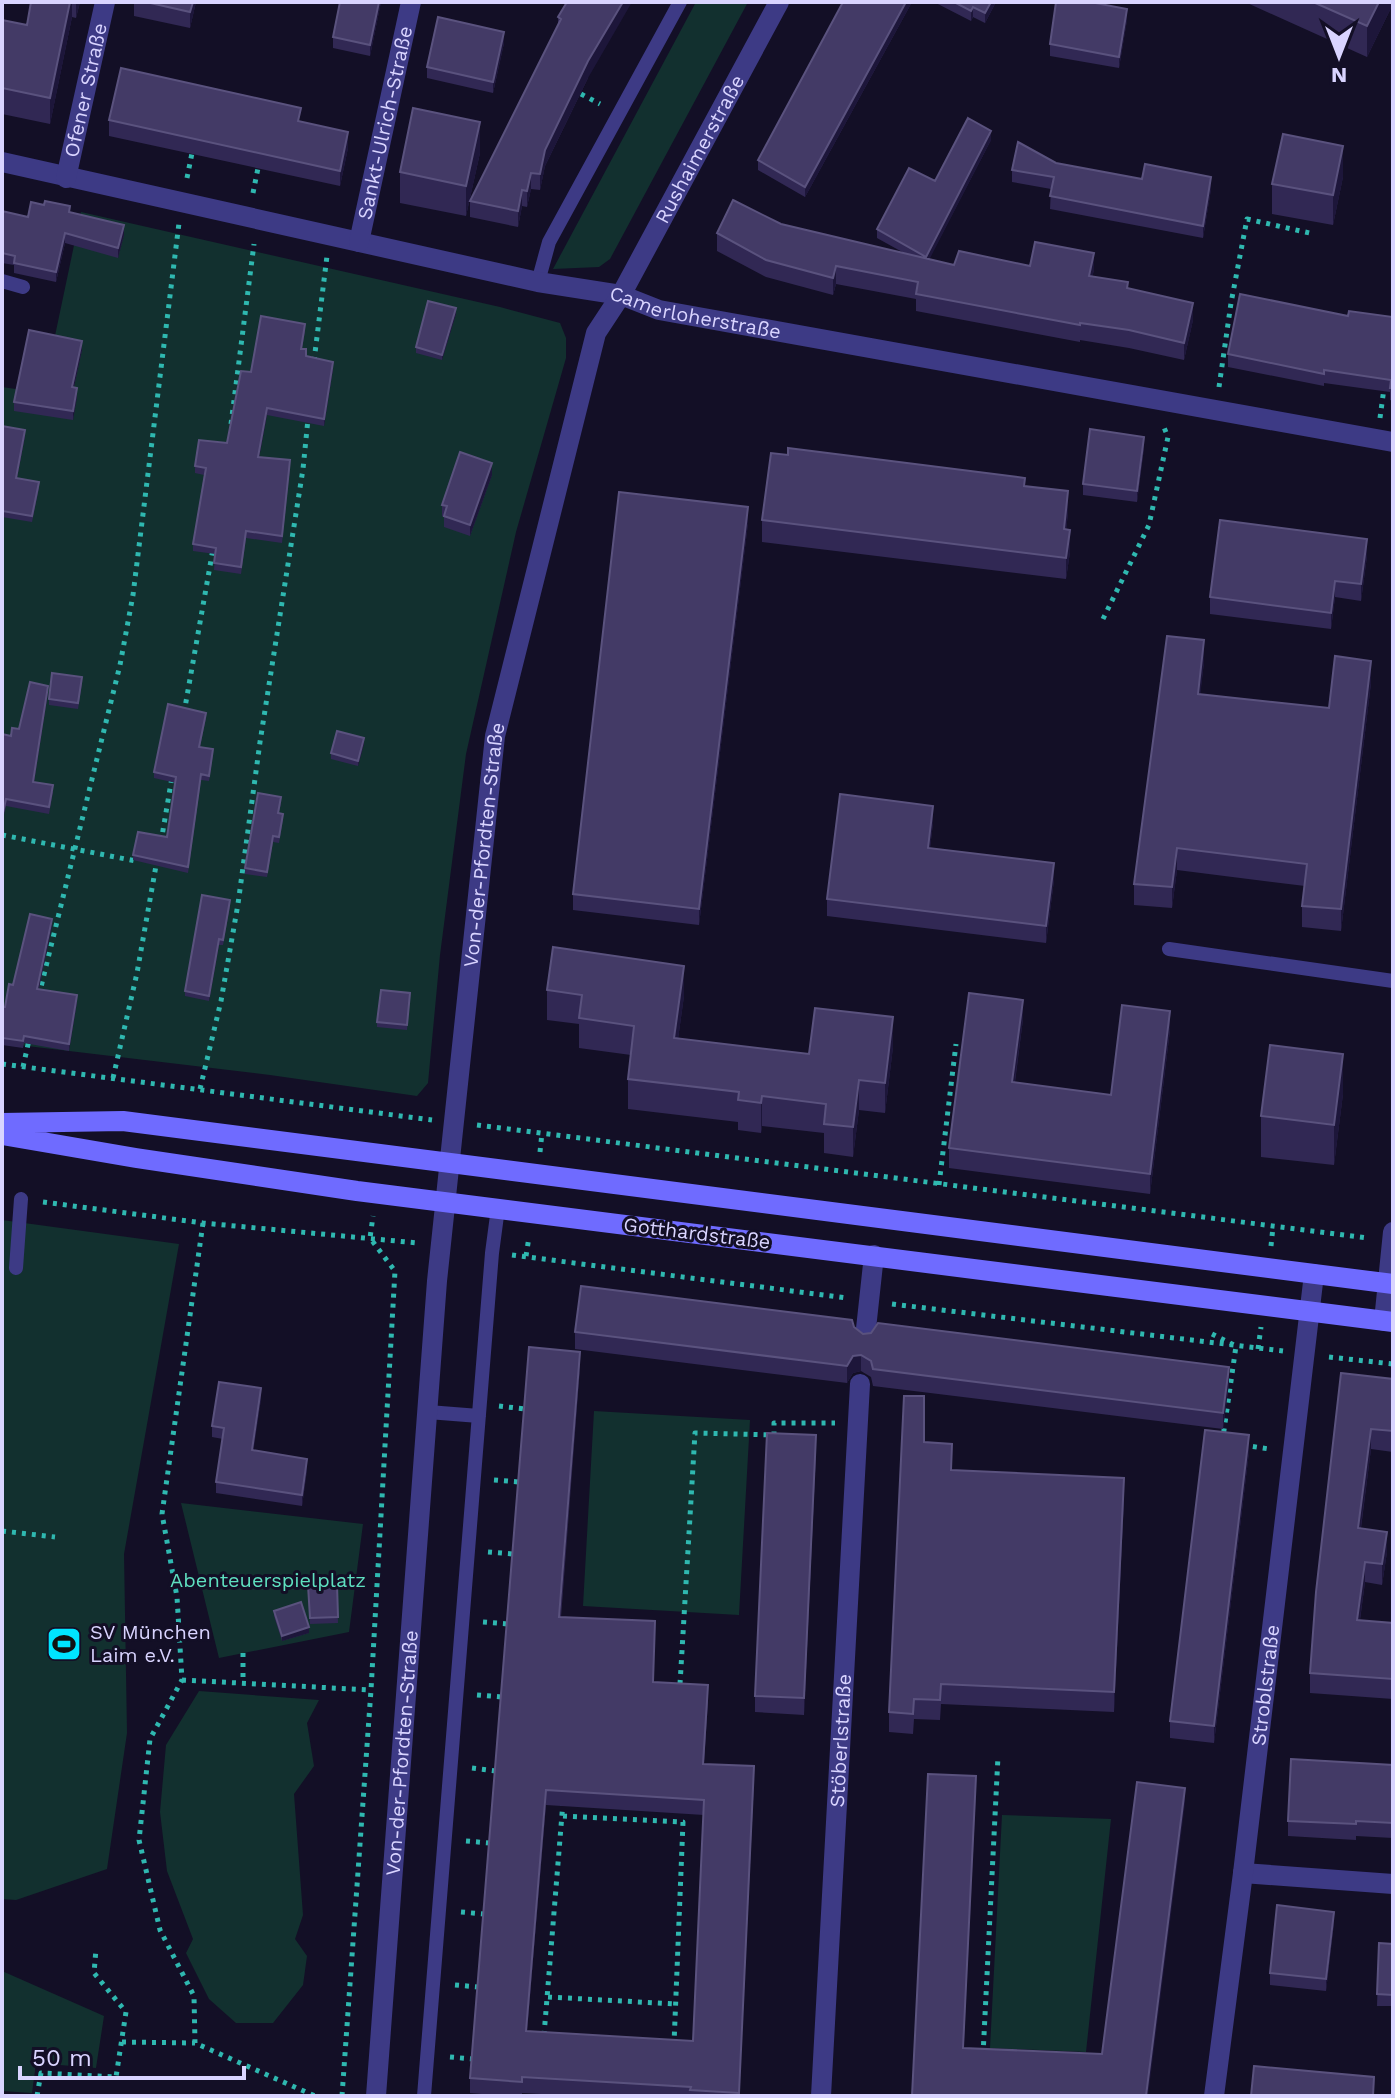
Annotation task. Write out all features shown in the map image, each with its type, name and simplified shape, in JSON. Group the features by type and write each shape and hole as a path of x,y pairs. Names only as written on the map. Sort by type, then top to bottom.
{"street":[{"name":"Ofener Straße","path":"66,178 105,2"},
{"name":"Sankt-Ulrich-Straße","path":"359,242 411,2"},
{"name":"Rushaimerstraße","path":"621,295 779,2"},
{"name":"Camerloherstraße","path":"2,162 538,282 621,295 659,310 1385,440"},
{"name":"Von-der-Pfordten-Straße","path":"376,2096 441,1245 495,736 596,333 621,295"},
{"name":"Gotthardstraße","path":"2,1123 123,1121 1390,1283"},
{"name":"Gotthardstraße","path":"2,1135 136,1158 498,1208 1388,1321"},
{"path":"1388,1321 1393,1232"},
{"path":"865,1338 874,1255"},
{"name":"Stroblstraße","path":"1214,2096 1314,1274"},
{"name":"Stöberlstraße","path":"821,2096 860,1384"},
{"path":"1243,1873 1393,1884"}],"lane":[{"path":"538,282 549,242 680,2"},
{"path":"2,281 23,287"},
{"path":"1169,949 1393,981"},
{"path":"16,1268 21,1199"},
{"path":"424,2096 498,1208"},
{"path":"428,1412 479,1416"}],"path":[{"path":"38,1000 120,665 133,595 182,204"},
{"path":"231,425 252,251 260,219"},
{"path":"1216,410 1247,219 1314,234"},
{"path":"313,376 325,267 332,236"},
{"path":"1385,378 1385,440"},
{"path":"1103,619 1149,525 1168,437 1151,398"},
{"path":"200,1089 221,1001 238,904 310,407"},
{"path":"181,728 213,548"},
{"path":"113,1078 137,973 173,773"},
{"path":"2,835 157,865"},
{"path":"23,1067 31,1031"},
{"path":"939,1185 956,1044"},
{"path":"2,1064 1392,1241"},
{"path":"21,1199 203,1223 441,1245"},
{"path":"195,2043 194,1996 160,1930 139,1840 150,1739 182,1680 177,1597 162,1514 203,1223"},
{"path":"342,2096 371,1690 395,1271 370,1238"},
{"path":"492,1253 1393,1364"},
{"path":"1102,1329 1103,1321"},
{"path":"1212,1334 1236,1346"},
{"path":"1222,1442 1236,1346"},
{"path":"507,1407 525,1409"},
{"path":"680,1684 695,1433 774,1435 774,1423 840,1423"},
{"path":"1236,1444 1293,1452"},
{"path":"503,1481 519,1482"},
{"path":"2,1531 55,1537"},
{"path":"488,1552 513,1554"},
{"path":"490,1622 508,1624"},
{"path":"243,1653 243,1683"},
{"path":"182,1680 371,1690"},
{"path":"477,1695 502,1697"},
{"path":"983,2065 998,1756"},
{"path":"472,1768 496,1771"},
{"path":"544,2040 564,1790"},
{"path":"670,1822 671,1809"},
{"path":"563,1816 683,1822 674,2050"},
{"path":"466,1841 490,1843"},
{"path":"461,1912 484,1914"},
{"path":"37,2096 41,2073 116,2077 126,2012 94,1973 96,1949"},
{"path":"455,1985 479,1987"},
{"path":"548,1997 676,2004"},
{"path":"122,2042 195,2043 315,2096"},
{"path":"450,2057 473,2059"}],"green space":[{"path":"696,2 748,2 610,259 599,267 553,269"},
{"path":"81,212 500,307 560,323 566,338 566,358 516,532 466,754 440,955 428,1083 417,1096 2,1043 2,387 43,393"},
{"name":"SV München Laim e.V.","path":"2,1220 179,1244 124,1554 127,1733 107,1869 16,1900 2,1899"},
{"path":"594,1411 750,1420 739,1615 583,1606"},
{"name":"Abenteuerspielplatz","path":"181,1503 363,1524 349,1632 219,1658"},
{"path":"199,1691 319,1700 307,1723 314,1766 294,1794 303,1915 295,1939 307,1956 303,1985 273,2023 236,2023 209,1999 186,1953 193,1939 167,1871 160,1812 166,1745"},
{"path":"1002,1815 1111,1819 1086,2052 990,2048"},
{"path":"2,1971 104,2016 96,2068 36,2063 32,2093 2,2091"}],"building":[{"path":"31,2 70,2 50,98 2,88 2,20 27,25"},
{"path":"146,2 193,2 190,12"},
{"path":"340,2 379,2 370,45 333,37"},
{"path":"567,2 623,2 588,61 545,150 540,174 531,173 527,191 522,190 518,211 470,201 561,19 558,17"},
{"path":"843,2 906,2 805,187 758,160"},
{"path":"954,2 991,2 985,13 973,7 971,11"},
{"path":"1056,2 1090,2 1127,9 1119,57 1050,44"},
{"path":"1313,2 1379,2 1367,26"},
{"path":"438,17 504,32 493,82 427,67"},
{"path":"121,68 301,108 298,121 348,132 340,171 109,120"},
{"path":"413,108 480,122 466,186 400,172"},
{"path":"968,118 991,131 926,257 877,229 909,168 935,181"},
{"path":"1283,134 1343,146 1333,195 1272,184"},
{"path":"1018,142 1056,163 1142,179 1145,164 1211,177 1203,226 1050,196 1054,177 1012,170"},
{"path":"733,200 781,224 954,265 959,251 1030,266 1035,242 1094,253 1089,276 1128,282 1127,288 1193,303 1184,343 1129,330 1080,325 916,294 918,282 836,266 833,278 766,260 717,233"},
{"path":"45,201 70,206 69,212 124,225 118,248 65,233 56,272 14,263 15,256 2,253 2,211 28,217 31,202 44,205"},
{"path":"1240,294 1348,316 1349,311 1393,317 1393,388 1390,388 1391,380 1324,370 1324,374 1228,354"},
{"path":"428,301 456,308 442,355 416,347"},
{"path":"261,316 305,324 301,349 306,349 306,356 333,362 324,419 267,408 258,457 290,460 282,536 246,531 241,567 214,563 216,548 193,544 206,468 195,466 199,440 227,443 241,371 251,372"},
{"path":"29,330 82,341 72,387 77,388 73,411 14,402"},
{"path":"2,426 25,430 16,478 39,482 32,516 2,511"},
{"path":"1090,429 1144,437 1137,491 1083,484"},
{"path":"788,448 1025,478 1024,486 1068,491 1064,529 1070,530 1066,558 762,520 771,453 788,455"},
{"path":"460,452 492,463 470,525 444,516 447,506 442,505"},
{"path":"619,492 748,507 699,909 573,894"},
{"path":"1220,520 1367,539 1361,584 1335,581 1331,613 1210,597"},
{"path":"1167,636 1204,640 1198,694 1329,708 1335,656 1371,661 1341,909 1302,906 1307,864 1177,848 1172,887 1134,884"},
{"path":"52,673 82,677 78,703 49,699"},
{"path":"30,682 48,686 33,782 53,785 49,807 6,799 2,817 2,734 11,736 12,728 19,729"},
{"path":"168,704 206,713 199,747 213,749 209,776 201,774 188,867 133,855 138,832 167,837 176,777 154,772"},
{"path":"337,731 364,738 358,761 331,753"},
{"path":"258,793 281,797 278,813 283,814 279,837 273,836 267,872 245,868"},
{"path":"840,794 933,806 928,848 1054,863 1046,926 827,899"},
{"path":"202,895 230,900 223,940 219,939 209,996 185,991"},
{"path":"30,914 52,919 37,989 77,995 69,1044 24,1036 23,1041 2,1038 2,1007 5,1007 9,984 13,985"},
{"path":"553,947 684,966 674,1038 809,1054 815,1008 893,1017 885,1083 859,1080 853,1127 824,1124 826,1104 762,1096 761,1103 738,1100 739,1092 628,1079 634,1026 579,1018 582,995 547,990"},
{"path":"381,990 410,993 407,1025 377,1022"},
{"path":"969,993 1023,1000 1012,1082 1111,1095 1122,1005 1170,1011 1150,1174 949,1148"},
{"path":"1270,1045 1343,1054 1334,1125 1261,1116"},
{"path":"581,1286 852,1320 854,1327 863,1334 871,1333 878,1323 1229,1367 1223,1413 873,1369 871,1361 861,1355 853,1356 847,1366 575,1332"},
{"path":"529,1347 580,1352 559,1617 655,1621 653,1682 708,1685 703,1764 754,1766 739,2093 690,2090 691,2087 522,2077 522,2082 470,2078","holes":["546,1790 704,1800 693,2041 526,2031"]},
{"path":"1341,1373 1393,1379 1393,1431 1371,1429 1358,1528 1387,1532 1382,1564 1365,1562 1357,1620 1393,1623 1393,1679 1310,1673"},
{"path":"219,1382 261,1388 252,1450 307,1459 302,1495 216,1482 224,1428 212,1426"},
{"path":"904,1396 924,1396 924,1442 952,1444 951,1470 1124,1478 1114,1692 941,1684 940,1700 914,1699 913,1714 889,1712"},
{"path":"1205,1430 1249,1435 1214,1726 1170,1721"},
{"path":"767,1433 816,1435 804,1698 755,1696"},
{"path":"337,1584 338,1617 310,1618 308,1585"},
{"path":"301,1602 309,1627 282,1636 274,1611"},
{"path":"1291,1759 1393,1765 1393,1823 1288,1821"},
{"path":"928,1774 976,1776 963,2048 1102,2054 1137,1782 1185,1788 1146,2096 912,2096"},
{"path":"1277,1905 1334,1912 1326,1979 1270,1973"},
{"path":"1379,1943 1393,1944 1393,1995 1377,1994"},
{"path":"1254,2066 1374,2077 1373,2096 1251,2096"}],"place":[{"name":"SV München Laim e.V.","path":"64,1644"}]}
